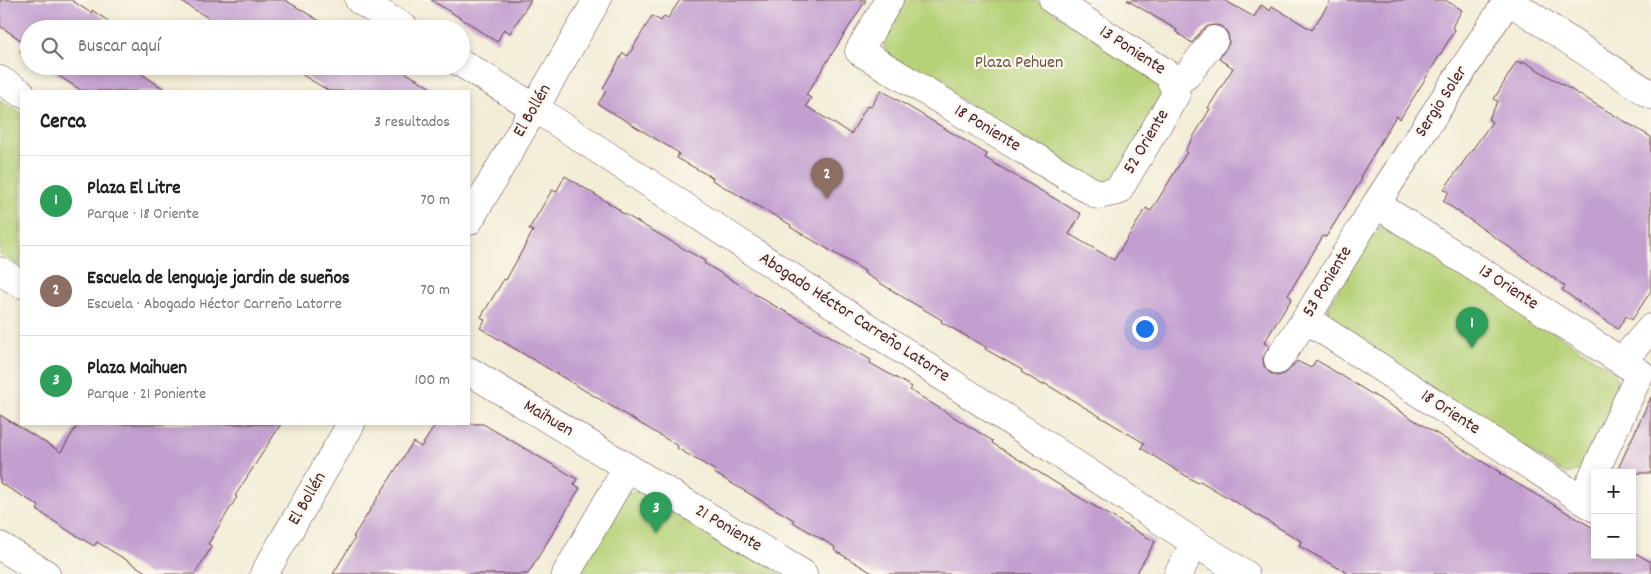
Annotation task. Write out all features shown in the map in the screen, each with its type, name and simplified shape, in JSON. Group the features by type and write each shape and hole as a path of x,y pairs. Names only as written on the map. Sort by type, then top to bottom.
{"street":[{"path":"359,0 391,20"},
{"name":"El Bollén","path":"470,219 597,0"},
{"name":"18 Poniente","path":"889,0 859,51 1098,195 1118,191"},
{"name":"13 Poniente","path":"1052,0 1169,75 1174,89"},
{"path":"1508,0 1651,95"},
{"name":"Sergio Soler","path":"1376,204 1508,0"},
{"name":"52 Oriente","path":"1118,191 1174,89 1214,40"},
{"name":"Abogado Héctor Carreño Latorre","path":"470,68 535,108 1195,543 1245,574"},
{"path":"0,80 20,92"},
{"name":"53 Poniente","path":"1278,360 1306,319 1376,204"},
{"name":"13 Oriente","path":"1376,204 1631,367"},
{"path":"0,272 20,283"},
{"name":"18 Oriente","path":"1306,319 1588,504"},
{"path":"1588,504 1631,367 1651,328"},
{"name":"Maihuen","path":"470,372 627,468"},
{"name":"El Bollén","path":"264,574 350,425"},
{"path":"566,574 627,468"},
{"name":"21 Poniente","path":"627,468 803,574"},
{"path":"1178,574 1195,543"},
{"path":"0,546 46,574"}],"green space":[{"name":"Plaza Pehuen","path":"905,0 1034,0 1155,76 1164,98 1115,179 1097,184 887,54 883,42"},
{"path":"0,101 20,112 20,266 0,254"},
{"path":"1376,228 1396,228 1615,372 1619,389 1581,470 1566,474 1327,323 1328,307"},
{"path":"639,491 783,574 575,574 622,493"}],"building":[{"path":"0,0 71,0 91,13 92,10 107,20 20,20 20,40 0,26"},
{"path":"179,0 285,0 318,20 211,20"},
{"path":"431,0 531,0 510,33 504,29 497,42 470,24 470,20 464,20"},
{"path":"680,0 866,0 806,95 811,98 806,106 851,134 867,106 871,107 881,90 987,154 985,158 1081,214 1069,234 1114,260 1146,208 1151,211 1187,152 1185,151 1210,109 1208,108 1233,68 1219,59 1229,43 1228,34 1223,27 1216,25 1208,26 1202,30 1192,43 1176,32 1177,30 1127,0 1224,0 1254,17 1261,5 1270,11 1272,6 1312,30 1331,0 1445,0 1462,10 1452,27 1455,30 1400,119 1396,116 1360,177 1362,179 1326,237 1323,236 1288,295 1292,298 1264,343 1269,346 1263,358 1264,366 1270,373 1277,376 1285,374 1297,361 1311,368 1316,360 1501,473 1499,473 1591,527 1591,559 1636,559 1636,553 1651,562 1651,574 1349,574 1299,546 1301,541 1200,481 1198,483 1176,470 1141,448 1144,443 1044,383 1043,385 1021,372 1022,370 985,349 986,347 941,322 942,320 864,273 865,271 677,158 679,153 598,104 606,91 603,88 623,53 628,56 652,16 661,21 664,16 668,18"},
{"path":"1517,61 1522,64 1523,61 1651,137 1651,291 1632,320 1626,316 1618,329 1562,290 1565,286 1443,201 1449,192 1444,189 1492,122 1488,119 1498,102 1494,99"},
{"path":"58,75 143,75 166,90 80,90"},
{"path":"303,75 410,75 434,90 327,90"},
{"path":"565,176 619,211 705,261 704,263 773,305 871,360 870,363 912,387 910,390 993,441 992,443 1155,542 1136,574 874,574 834,550 835,547 793,522 794,520 714,473 716,471 677,448 678,446 480,328 485,320 481,317 504,279 506,280 533,231 529,229 552,190 556,192"},
{"path":"1651,397 1651,473 1636,473 1636,469 1618,469"},
{"path":"0,415 61,452 77,425 280,425 235,496 237,497 208,544 212,546 195,574 149,574 97,542 94,546 72,533 37,510 39,506 0,483"},
{"path":"483,424 577,479 574,484 580,488 528,574 333,574 355,538 353,537 413,442 421,447 435,425"}],"place":[{"name":"Escuela de lenguaje jardin de sueños","path":"827,199"},
{"name":"Plaza El Litre","path":"1472,348"},
{"name":"Plaza Maihuen","path":"656,533"}]}
